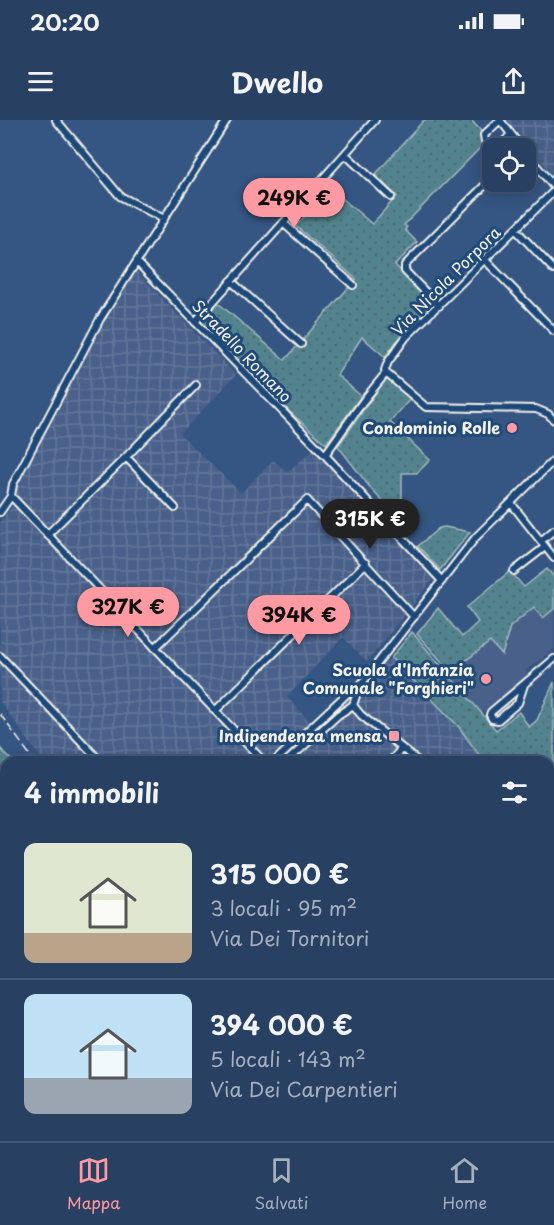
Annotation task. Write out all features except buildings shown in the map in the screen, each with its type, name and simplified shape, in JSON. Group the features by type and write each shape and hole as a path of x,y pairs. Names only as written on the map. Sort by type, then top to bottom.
{"street":[{"path":"56,120 120,196 165,219"},
{"path":"0,512 11,496 13,484 100,319 227,120"},
{"path":"195,322 375,120"},
{"path":"484,138 484,135 500,120 514,138"},
{"path":"508,138 511,134"},
{"path":"345,154 391,197"},
{"path":"536,165 554,187"},
{"path":"439,306 405,271 405,265 482,188"},
{"name":"Via Nicola Porpora","path":"325,455 386,373 388,362 406,337 554,191"},
{"path":"283,223 352,285"},
{"path":"516,230 554,270"},
{"path":"485,260 554,331"},
{"name":"Stradello Romano","path":"137,262 325,455 442,581"},
{"path":"231,281 301,344"},
{"path":"386,373 426,407 536,409 545,412 554,420"},
{"path":"47,534 196,385"},
{"path":"126,457 176,508"},
{"path":"280,756 343,698 359,687 476,537 554,460"},
{"path":"11,496 258,756"},
{"path":"155,648 307,501 414,616"},
{"path":"511,503 554,558"},
{"path":"514,571 543,544 554,530"},
{"path":"215,711 366,563"},
{"path":"0,656 95,756"},
{"path":"524,685 518,704 494,721 490,717 491,712 554,659"},
{"path":"293,756 338,715 353,705 359,687"},
{"path":"353,705 361,715 412,756"},
{"path":"395,756 402,748"}],"shaded area":[{"path":"507,120 554,120 554,177 536,155 536,138 522,138"},
{"path":"136,271 236,375 180,434 241,493 273,460 287,472 314,449 434,578 367,662 343,637 287,697 315,727 391,658 459,727 480,756 40,756 0,702 0,522 13,505 16,487 94,335"},
{"path":"554,568 554,649 525,671 528,675 481,713 439,663"}],"green space":[{"path":"424,120 471,120 482,132 482,146 404,225 407,227 405,230 417,242 395,265 434,304 395,343 385,357 362,337 337,375 361,396 326,444 279,402 199,322 217,302 285,360 356,279 296,226 330,188 372,224 397,196 375,175"},
{"path":"387,377 411,398 390,422 430,460 417,473 402,473 402,523 372,490 338,446"},
{"path":"439,528 470,532 440,570 418,546"},
{"path":"547,569 554,577 554,609 543,618 534,607 510,627 502,655 490,642 451,672 417,634 438,608 462,637 478,622 467,607 510,571 524,587"},
{"path":"412,632 496,730 519,712 529,727 537,720 554,682 554,756 480,756 459,727 391,658"},
{"path":"0,748 7,756 0,756"}],"railway":[{"path":"0,714 31,756"}],"place":[{"name":"Condominio Rolle","path":"512,428"},
{"name":"Scuola d'Infanzia Comunale \"Forghieri\"","path":"486,679"},
{"name":"Indipendenza mensa","path":"394,736"}]}
